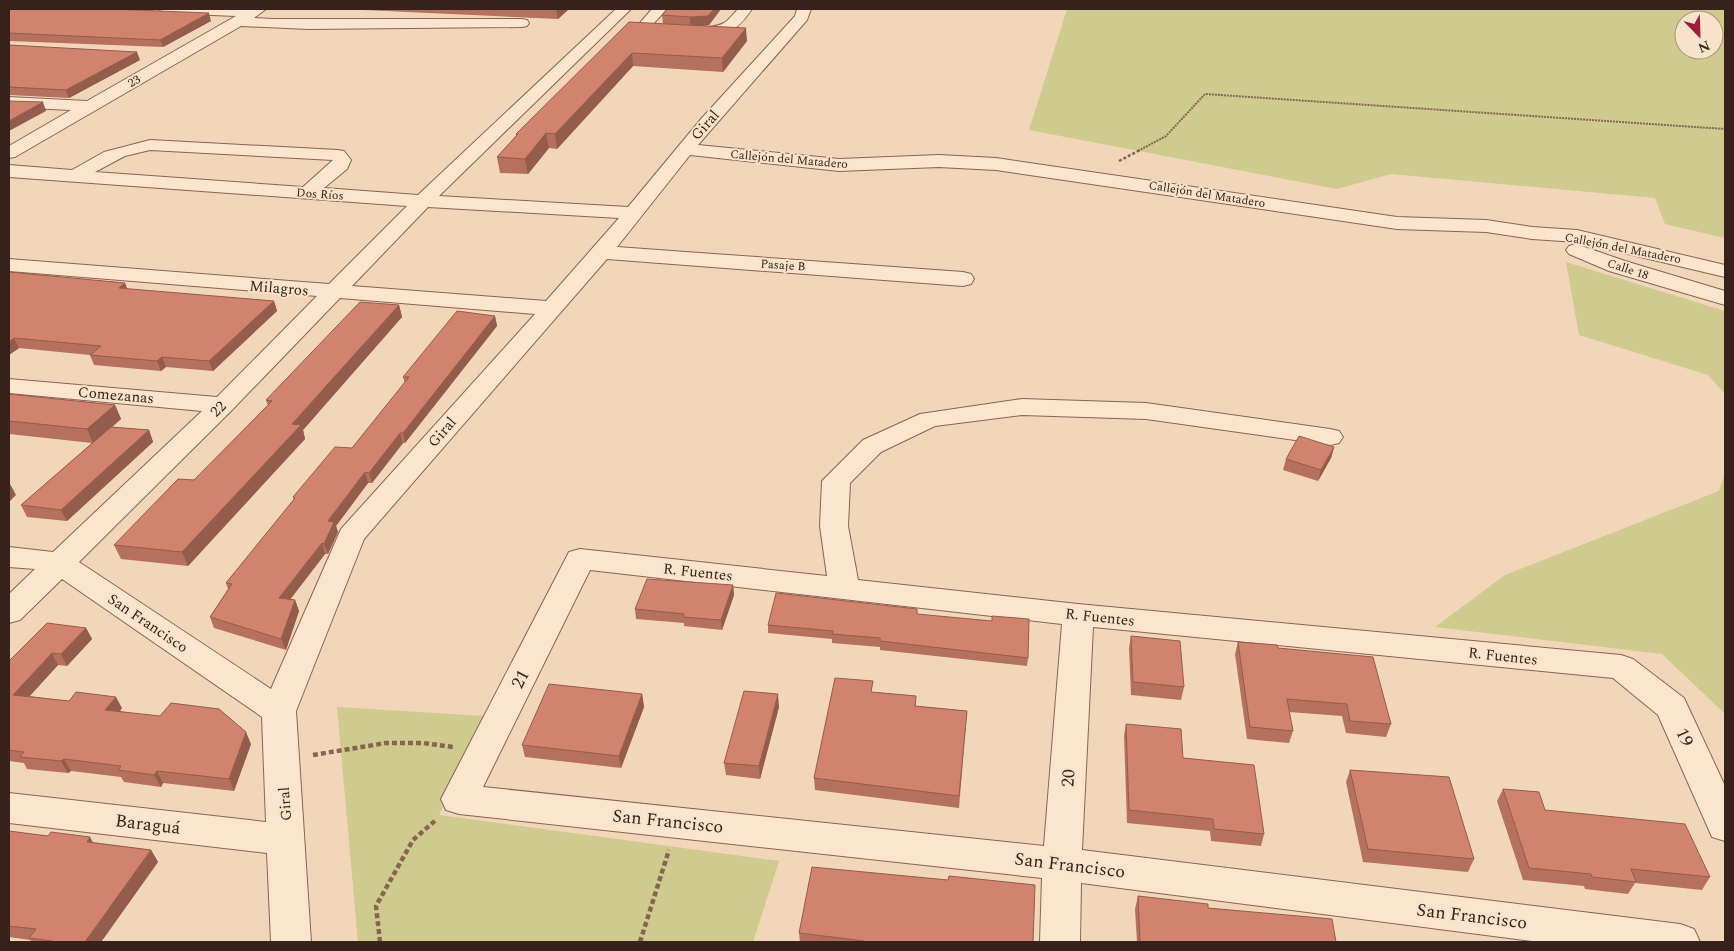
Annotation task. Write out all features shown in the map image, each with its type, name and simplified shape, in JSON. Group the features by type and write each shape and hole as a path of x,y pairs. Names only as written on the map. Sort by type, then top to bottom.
{"street":[{"path":"165,9 256,11"},
{"name":"22","path":"9,612 58,562 223,405 423,201 624,9"},
{"path":"660,9 646,24 648,28 655,31 698,33 720,30 729,26 745,9"},
{"name":"Giral","path":"291,942 279,711 351,536 550,308 602,252 685,149 802,17 804,9"},
{"name":"23","path":"9,153 256,11"},
{"path":"237,21 274,24 522,23"},
{"path":"148,54 178,55"},
{"path":"9,102 90,106"},
{"path":"75,176 104,157 127,149 150,145 338,155 342,160 340,165 307,193"},
{"name":"Callejón del Matadero","path":"685,149 839,165 939,162 996,164 1091,176 1348,217 1397,223 1486,226 1532,233 1577,236 1725,271"},
{"name":"Dos Ríos","path":"9,171 631,214"},
{"name":"Calle 18","path":"1532,233 1617,266 1725,298"},
{"name":"Pasaje B","path":"602,252 963,279"},
{"name":"Milagros","path":"9,264 550,308"},
{"name":"Comezanas","path":"9,386 223,405"},
{"path":"844,588 834,526 836,482 872,446 929,419 1022,406 1146,411 1330,437"},
{"name":"San Francisco","path":"9,557 58,562 279,711"},
{"name":"R. Fuentes","path":"580,559 1078,615 1621,667"},
{"name":"21","path":"459,799 580,559"},
{"name":"20","path":"1060,942 1062,864 1078,615"},
{"name":"19","path":"1621,667 1672,707 1725,826"},
{"name":"San Francisco","path":"459,799 1062,864 1680,942"},
{"name":"Baraguá","path":"9,808 287,840"}],"path":[{"path":"1091,176 1166,136 1205,94 1725,129"},
{"path":"282,761 386,743 423,743 483,752"},
{"path":"380,942 376,906 413,840 459,799"},
{"path":"640,942 678,822"}],"shaded area":[{"path":"1067,9 1725,9 1725,238 1665,224 1655,198 1391,174 1337,189 1029,130"},
{"path":"1566,262 1725,311 1725,394 1708,375 1579,335"},
{"path":"1725,473 1725,714 1662,654 1435,627 1505,575 1719,491"},
{"path":"337,707 485,716 439,815 779,861 753,942 358,942"}],"building":[{"path":"9,9 109,9 209,13 160,40 9,33"},
{"path":"667,9 714,9 708,16 690,17 662,15"},
{"path":"629,22 746,28 722,58 632,53 555,134 546,133 525,159 497,157 518,134 516,134"},
{"path":"9,45 137,52 66,90 9,87"},
{"path":"9,101 43,102 9,121"},
{"path":"9,272 125,283 119,288 274,301 209,361 162,357 157,361 90,355 101,346 14,338 9,342"},
{"path":"360,302 399,305 292,424 301,425 182,552 114,545 178,479 194,480 272,401 266,400"},
{"path":"457,311 495,316 403,433 400,433 369,473 365,472 328,521 334,522 324,544 322,543 279,598 295,600 281,639 210,617 232,584 226,583 295,498 293,497 335,447 352,448 409,377 403,377"},
{"path":"9,394 115,405 87,429 9,421"},
{"path":"111,427 149,430 61,510 21,505"},
{"path":"1299,436 1334,447 1321,470 1286,459"},
{"path":"647,579 733,585 721,620 683,617 684,614 635,609"},
{"path":"776,593 917,609 917,614 992,621 992,616 1029,619 1028,658 880,641 880,638 832,634 833,631 768,625"},
{"path":"47,623 86,628 61,654 52,653 13,695 69,701 76,692 116,697 105,710 160,716 171,703 219,709 246,732 229,779 157,771 154,775 118,770 121,766 64,759 61,761 20,757 24,752 9,750 9,661"},
{"path":"1131,636 1180,641 1184,687 1133,682"},
{"path":"1238,642 1277,645 1278,648 1373,657 1391,724 1350,721 1347,704 1287,699 1293,731 1250,727"},
{"path":"835,678 873,681 871,692 916,696 915,706 967,711 959,796 814,778"},
{"path":"549,684 642,694 619,756 522,745"},
{"path":"744,691 778,694 759,766 724,763"},
{"path":"1126,724 1181,729 1183,758 1254,765 1264,834 1214,829 1213,819 1129,810"},
{"path":"1350,770 1449,777 1474,859 1368,849"},
{"path":"1503,789 1539,792 1545,810 1685,824 1710,877 1631,869 1636,882 1592,877 1591,874 1529,868"},
{"path":"9,831 48,836 51,832 90,837 87,842 151,850 85,942 59,942 29,938 36,929 9,926"},
{"path":"812,867 948,880 949,876 1035,885 1033,942 864,942 799,933"},
{"path":"1138,896 1208,904 1208,908 1332,919 1336,942 1140,942"}]}
